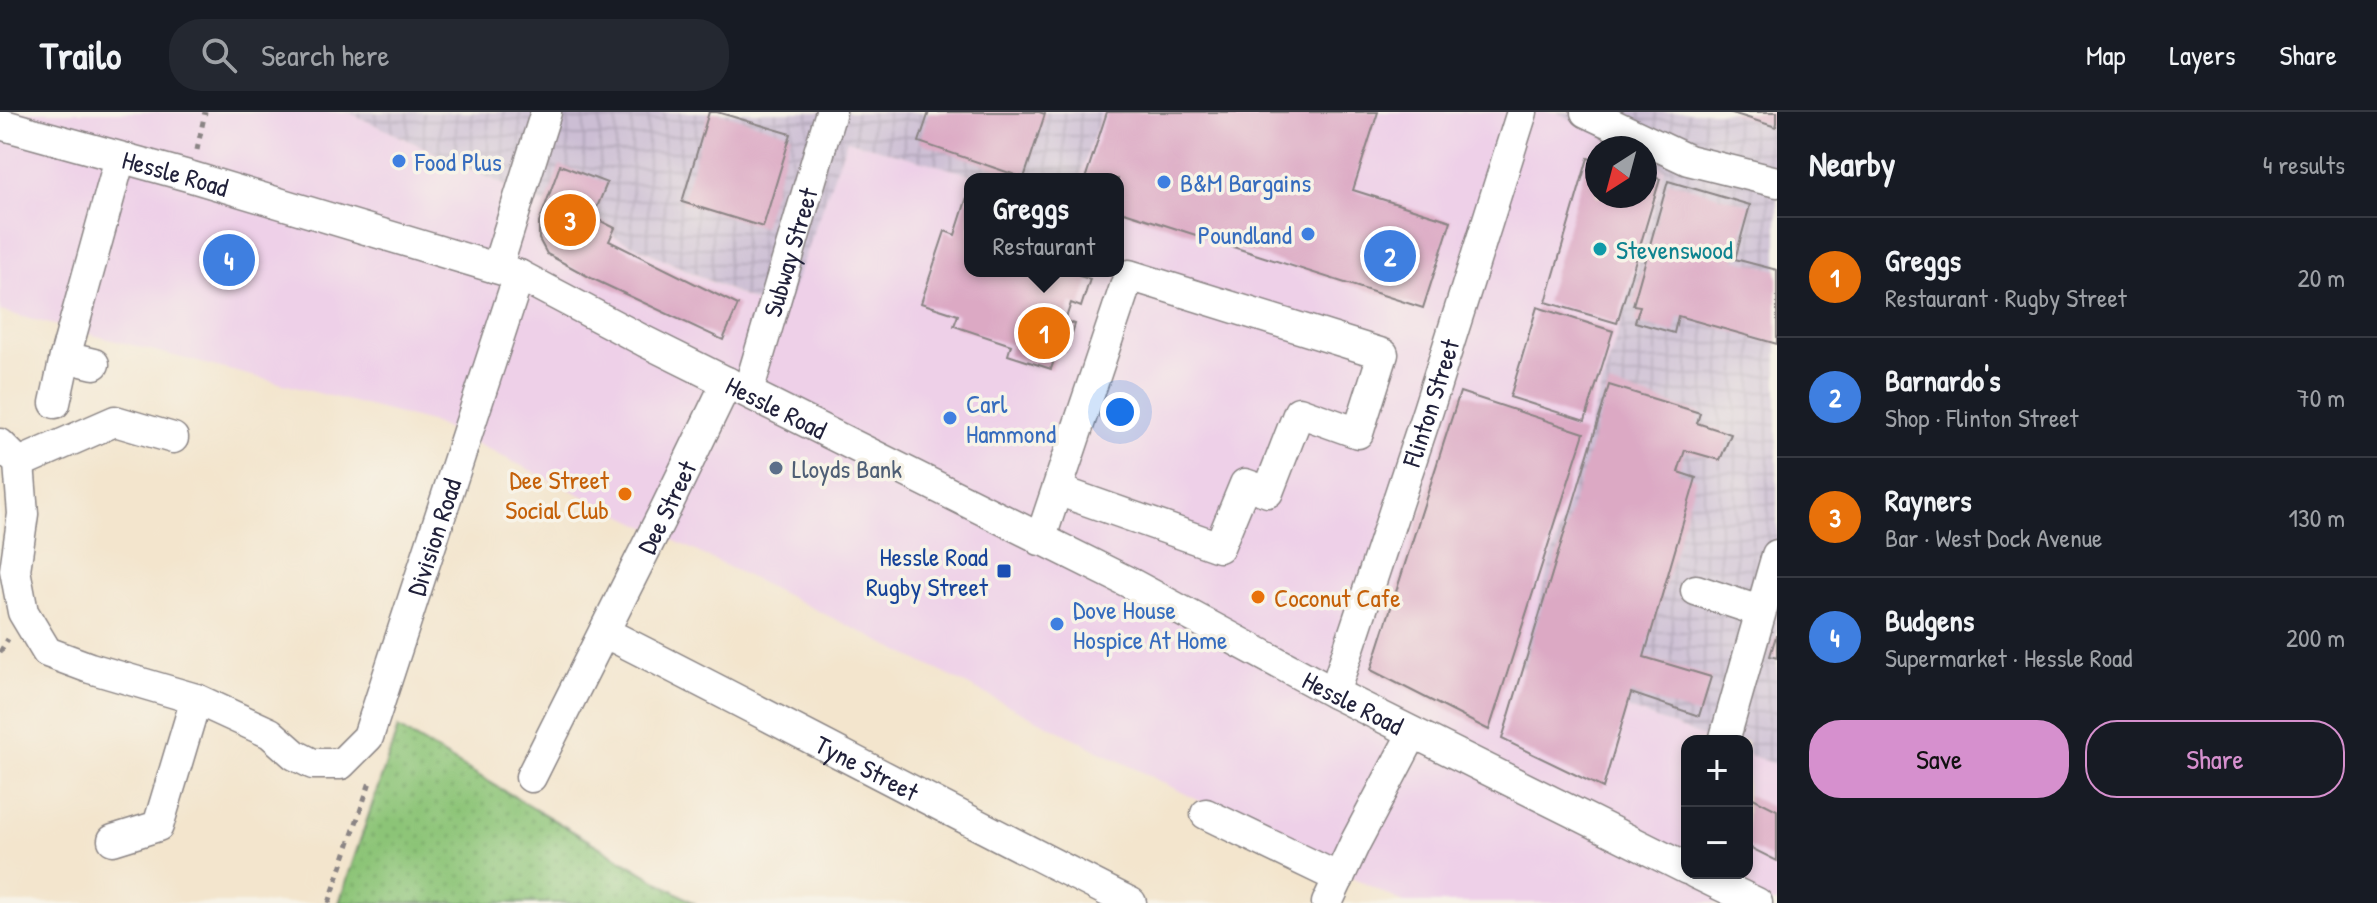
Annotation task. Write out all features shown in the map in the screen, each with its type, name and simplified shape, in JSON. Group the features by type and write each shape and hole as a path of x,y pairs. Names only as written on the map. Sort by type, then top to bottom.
{"street":[{"name":"Division Road","path":"196,699 270,733 295,755 313,764 341,764 368,737 508,272 546,112"},
{"name":"Subway Street","path":"738,387 831,112"},
{"name":"Flinton Street","path":"1334,693 1522,112"},
{"path":"1586,112 1688,160 1777,182"},
{"name":"Hessle Road","path":"0,124 192,177 508,272 1132,584 1334,693 1681,866"},
{"path":"55,403 80,361 120,158"},
{"path":"1040,540 1129,275 1383,354 1358,433 1299,412 1268,492 1245,484 1219,547 1057,490"},
{"name":"Dee Street","path":"531,777 604,632 738,387"},
{"path":"113,840 158,826 196,699 47,652 23,612 15,570 23,514 10,454 115,421 173,438"},
{"path":"1726,735 1777,555"},
{"path":"1696,590 1759,611"},
{"name":"Tyne Street","path":"604,632 1131,903"},
{"path":"1206,814 1333,890 1413,733"},
{"path":"1707,879 1757,903"}],"path":[{"path":"192,177 205,112"},
{"path":"329,903 375,766 368,737"}],"shaded area":[{"path":"0,112 348,112 782,315 847,140 965,173 964,277 1124,277 1124,173 1081,173 1102,112 1557,112 1603,136 1585,136 1585,208 1654,208 1520,667 1698,735 1681,735 1681,879 1753,879 1753,756 1777,765 1777,903 1404,903 434,423 0,311"},
{"path":"348,112 1102,112 1081,173 965,173 847,140 783,315"},
{"path":"1557,112 1777,112 1777,765 1753,756 1753,735 1698,735 1520,667 1654,208 1657,208 1665,169 1657,165 1657,136 1603,136"},
{"path":"1657,165 1665,169 1657,196"}],"green space":[{"path":"398,728 694,903 339,903"}],"building":[{"path":"709,112 791,134 763,227 682,202"},
{"path":"929,112 1045,114 1026,173 1009,173 919,142"},
{"path":"1107,112 1378,112 1353,190 1451,221 1423,308 1124,212 1124,173 1087,173"},
{"path":"1729,112 1777,112 1776,127"},
{"path":"560,165 607,183 593,217 615,228 609,241 738,305 723,340 547,254 539,239 539,223"},
{"name":"Stevenswood","path":"1585,168 1585,208 1651,208 1617,323 1546,302"},
{"path":"1668,181 1750,205 1735,259 1777,270 1777,344 1678,316 1674,333 1635,322 1640,306 1633,305"},
{"path":"964,207 964,277 1090,279 1081,307 1071,303 1065,321 1075,324 1066,352 1058,349 1051,369 1008,355 1011,345 954,326 958,315 921,303 945,231 955,235"},
{"path":"1537,307 1613,331 1585,421 1510,397"},
{"path":"1609,385 1700,413 1697,423 1731,434 1720,460 1685,450 1678,472 1696,478 1644,657 1711,677 1699,716 1631,693 1603,788 1502,739"},
{"path":"1460,392 1584,433 1489,730 1371,670"},
{"path":"1777,636 1777,658 1770,656"},
{"path":"1753,798 1777,810 1777,861 1753,849"}],"place":[{"name":"Food Plus","path":"399,161"},
{"name":"B&M Bargains","path":"1164,182"},
{"name":"Rayners","path":"570,220"},
{"name":"Poundland","path":"1308,234"},
{"name":"Stevenswood","path":"1600,249"},
{"name":"Barnardo's","path":"1390,256"},
{"name":"Budgens","path":"229,260"},
{"name":"Greggs","path":"1044,333"},
{"name":"Carl Hammond","path":"950,418"},
{"name":"Lloyds Bank","path":"776,468"},
{"name":"Dee Street Social Club","path":"625,494"},
{"name":"Hessle Road Rugby Street","path":"1004,571"},
{"name":"Coconut Cafe","path":"1258,597"},
{"name":"Dove House Hospice At Home","path":"1057,624"}]}
